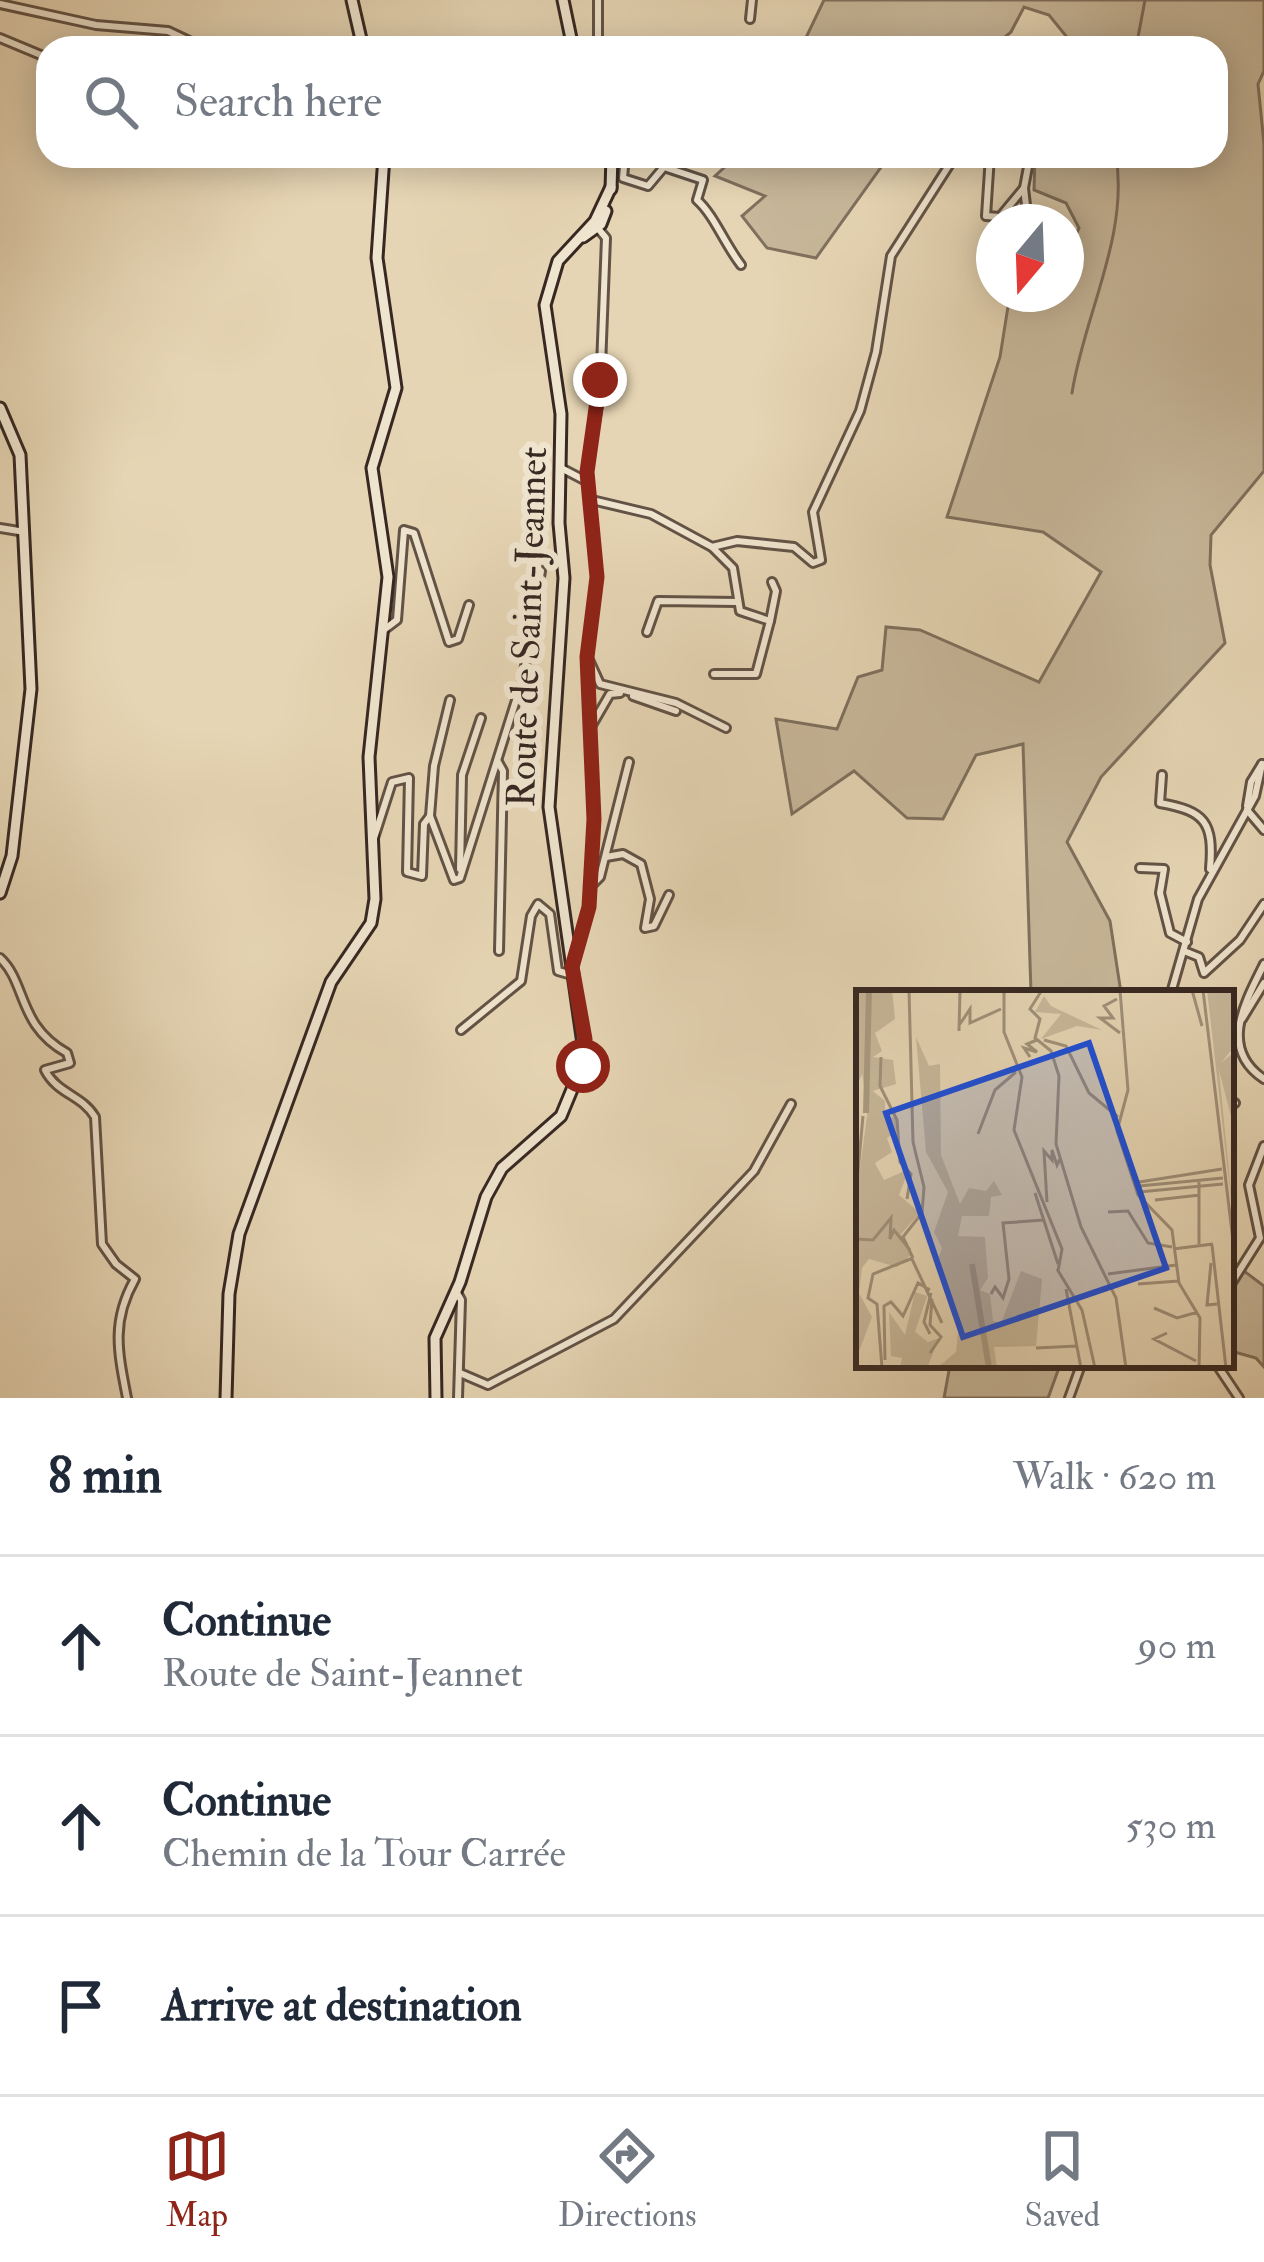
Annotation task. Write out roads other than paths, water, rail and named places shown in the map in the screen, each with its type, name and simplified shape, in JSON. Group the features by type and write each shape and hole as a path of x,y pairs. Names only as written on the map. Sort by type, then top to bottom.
{"main road":[{"path":"352,0 360,36"},
{"path":"563,0 570,36"},
{"path":"226,1398 229,1294 239,1234 331,982 371,923 376,899 369,757 388,568 372,482 396,388 377,258 383,168"},
{"path":"594,226 611,187 612,168"},
{"name":"Route de Saint-Jeannet","path":"436,1398 432,1350 494,1179 554,1124 579,1082 585,1039 548,790 564,590 561,414 544,312 554,269 568,247 594,226"},
{"path":"0,408 17,440 31,689 12,856 0,893"}],"street":[{"path":"598,0 598,36"},
{"path":"750,20 752,0"},
{"path":"0,4 96,25 179,36"},
{"path":"0,38 36,53"},
{"path":"623,168 622,178 648,186 663,168"},
{"path":"667,168 703,180 697,200 711,211 716,235 741,265"},
{"path":"712,547 751,542 794,548 813,563 821,560 814,512 860,411 876,352 891,256 947,168"},
{"path":"990,168 990,220 1000,217 1024,188"},
{"path":"1026,204 1028,168"},
{"path":"460,1030 521,981 535,906 545,906 550,914 558,971 572,971 582,941 595,795 587,657 597,577 588,482 606,325 606,238 594,226"},
{"path":"561,468 588,482"},
{"path":"591,500 650,514 712,547 733,568 740,611 770,621"},
{"path":"0,529 25,532"},
{"path":"385,629 397,620 404,530 413,533 449,642 458,639 469,605"},
{"path":"450,700 434,766 430,816 454,880 461,873 523,679 542,571"},
{"path":"714,674 756,674 770,621 772,582"},
{"path":"647,632 654,607 665,599 738,602"},
{"path":"587,657 600,684 676,703 726,728"},
{"path":"590,728 614,692 676,711"},
{"path":"461,873 462,776 481,718"},
{"path":"498,762 503,771 499,950"},
{"path":"590,886 606,856 629,762"},
{"path":"1173,990 1209,873 1246,810 1251,782 1263,763"},
{"path":"1162,776 1160,803 1196,812 1206,825 1209,873"},
{"path":"370,840 380,833 392,782 409,778 404,855 407,872 422,876 424,824 430,816"},
{"path":"1246,810 1264,830"},
{"path":"1210,844 1225,845"},
{"path":"606,856 623,854 641,864 650,887 645,928 654,926 669,896"},
{"path":"1139,868 1164,869 1160,893 1170,934 1187,942"},
{"path":"1184,951 1199,957 1204,973 1240,940 1264,904"},
{"path":"0,958 8,966 23,1009 52,1044 67,1053 70,1063 49,1065 45,1070 50,1080 88,1106 95,1118 102,1244 135,1279 120,1305 116,1328 127,1398"},
{"path":"1264,964 1240,1022 1239,1055 1264,1079"},
{"path":"1240,1022 1264,982"},
{"path":"460,1373 488,1385 614,1318 754,1171 791,1104"},
{"path":"1234,1279 1260,1238 1250,1185 1264,1146"},
{"path":"456,1291 461,1300 458,1398"},
{"path":"1069,1398 1080,1368"},
{"path":"1219,1368 1240,1398"}],"waterway":[{"path":"1138,36 1145,0"},
{"path":"1072,393 1111,246 1117,168"}]}
